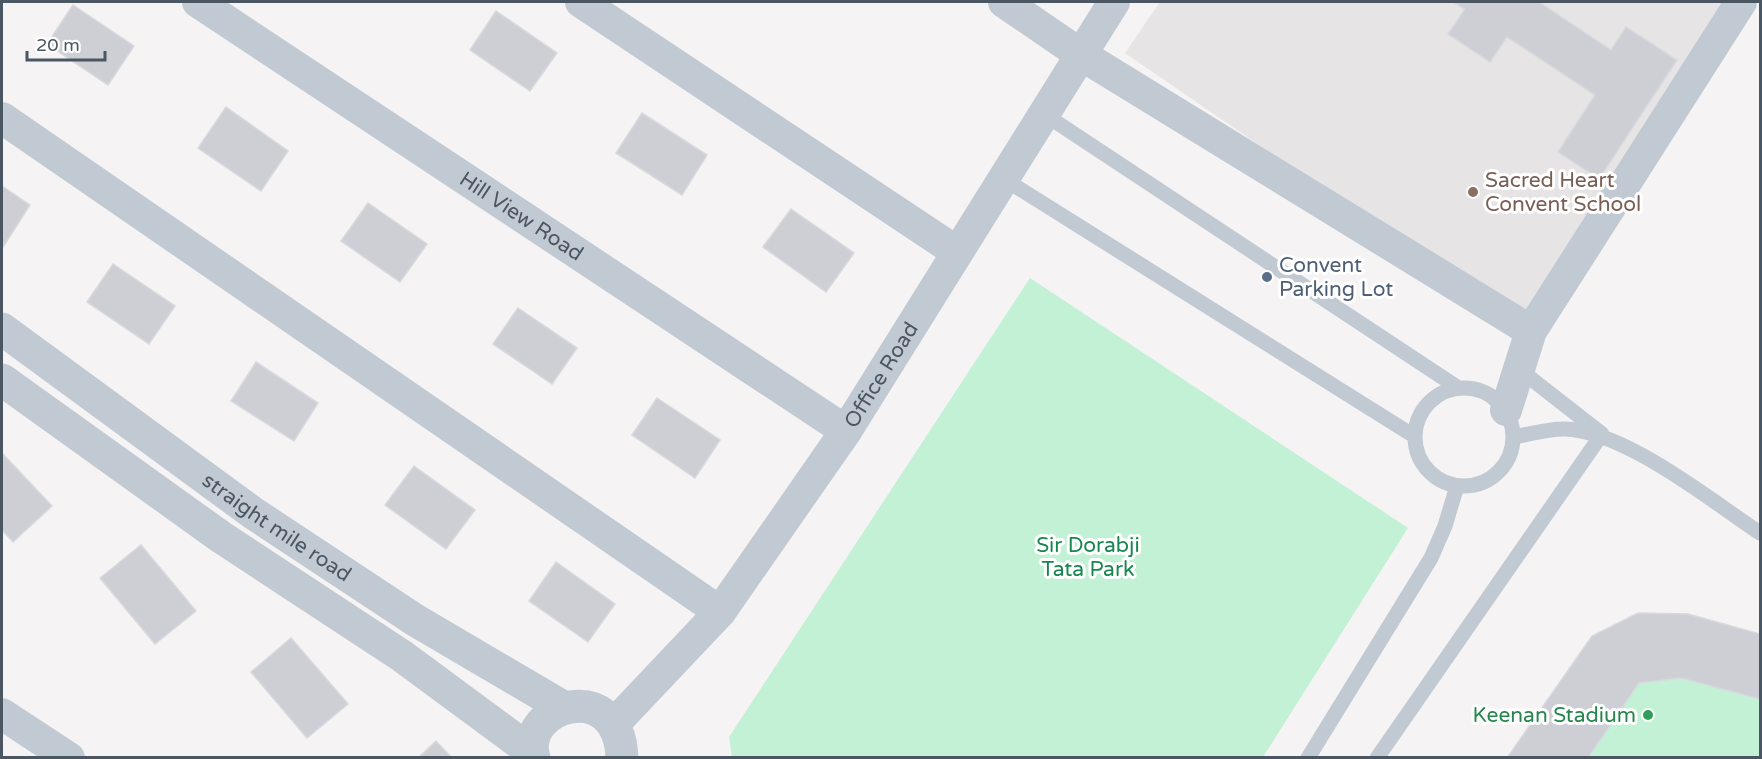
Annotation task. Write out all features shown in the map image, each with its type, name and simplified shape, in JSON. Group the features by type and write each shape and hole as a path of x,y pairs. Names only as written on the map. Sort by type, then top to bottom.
{"street":[{"name":"Hill View Road","path":"198,2 846,431"},
{"path":"581,2 957,252"},
{"path":"1004,2 1080,54 1531,331"},
{"name":"Office Road","path":"614,724 720,612 846,431 1114,2"},
{"path":"1510,423 1520,370 1531,331 1741,2"},
{"path":"2,118 720,612"},
{"name":"straight mile road","path":"2,329 253,513 415,620 563,707"},
{"name":"straight mile road","path":"2,380 221,537 402,656 533,755 536,733 541,724 546,717 563,707 586,706 607,716 614,724"},
{"path":"2,714 69,758"},
{"path":"614,724 620,734 623,757"}],"lane":[{"path":"1044,114 1457,387"},
{"path":"1004,179 1414,436"},
{"path":"1520,370 1602,434 1638,453 1761,533"},
{"path":"1457,387 1471,387 1485,391 1497,399 1510,423 1506,464 1497,475 1478,484 1457,486 1443,482 1422,463 1414,436 1422,409 1437,395 1457,387"},
{"path":"1510,423 1602,434"},
{"path":"1377,758 1602,434"},
{"path":"1308,758 1431,558 1445,526 1457,486"}],"shaded area":[{"name":"Sacred Heart Convent School","path":"1160,2 1745,2 1528,330 1125,53"}],"green space":[{"name":"Sir Dorabji Tata Park","path":"1030,278 1408,528 1263,757 732,757 729,737"},
{"name":"Keenan Stadium","path":"1638,613 1688,614 1760,634 1760,757 1507,758 1592,636"}],"building":[{"path":"1453,2 1539,2 1611,50 1626,27 1677,60 1599,179 1558,152 1595,95 1507,37 1490,62 1448,34 1465,9"},
{"path":"73,5 134,46 108,85 47,44"},
{"path":"496,11 557,53 530,91 470,50"},
{"path":"226,107 288,151 261,191 198,148"},
{"path":"642,113 707,155 682,195 616,153"},
{"path":"2,186 30,205 3,247 2,246"},
{"path":"368,203 427,244 400,282 341,241"},
{"path":"791,209 854,253 826,292 763,247"},
{"path":"113,264 175,306 149,344 87,302"},
{"path":"518,308 577,348 552,384 493,344"},
{"path":"256,362 318,403 294,441 231,401"},
{"path":"657,398 720,440 695,478 632,435"},
{"path":"2,453 52,506 13,542 2,530"},
{"path":"414,466 475,510 446,549 385,505"},
{"path":"141,545 196,611 155,644 100,578"},
{"path":"556,562 615,604 588,642 529,601"},
{"name":"Keenan Stadium","path":"1638,613 1688,614 1760,634 1760,699 1681,678 1639,683 1588,758 1507,758 1592,636"},
{"path":"291,638 348,704 307,738 251,672"},
{"path":"436,741 452,758 418,758"}],"place":[{"name":"Sacred Heart Convent School","path":"1473,192"},
{"name":"Convent Parking Lot","path":"1267,277"},
{"name":"Keenan Stadium","path":"1648,715"}]}
